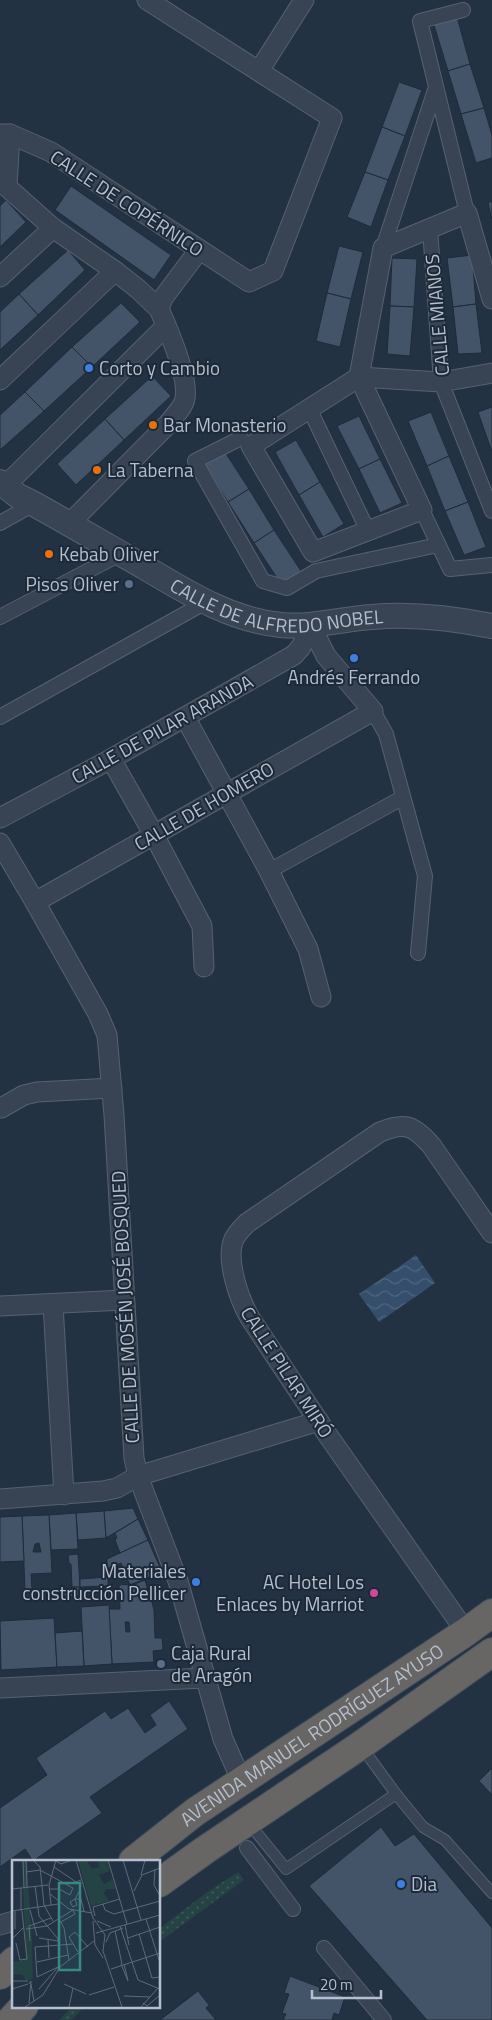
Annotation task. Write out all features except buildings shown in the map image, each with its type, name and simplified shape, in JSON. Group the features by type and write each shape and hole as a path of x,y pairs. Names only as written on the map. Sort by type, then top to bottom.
{"highway":[{"name":"AVENIDA MANUEL RODRÍGUEZ AYUSO","path":"134,1860 195,1812 492,1613"},
{"name":"AVENIDA MANUEL RODRÍGUEZ AYUSO","path":"160,1883 247,1834 281,1798 361,1745 492,1652"},
{"path":"242,1782 261,1793 281,1798"},
{"path":"0,1975 12,1963"},
{"path":"11,2020 22,2008"}],"street":[{"path":"147,0 259,71 304,0"},
{"path":"463,10 420,21 467,213 492,299"},
{"name":"CALLE DE COPÉRNICO","path":"5,134 51,152 249,282 273,271 332,118 259,71"},
{"path":"436,87 383,248 359,377 450,569 492,564"},
{"path":"5,134 4,190 138,289 162,318 183,373 185,398 179,410 168,424 69,524"},
{"path":"383,248 467,213"},
{"path":"0,277 53,228"},
{"name":"CALLE MIANOS","path":"430,228 441,382 492,512"},
{"path":"0,523 12,492 162,318 163,298 199,250"},
{"path":"0,380 115,271"},
{"path":"438,544 316,571 287,588 263,581 195,462 246,442 309,408 359,377 441,382 492,373"},
{"path":"309,408 368,531"},
{"path":"246,442 313,552 422,510"},
{"name":"CALLE DE ALFREDO NOBEL","path":"12,492 206,602 232,614 281,625 311,626 369,617 418,615 442,617 492,626"},
{"path":"0,617 120,554"},
{"path":"0,717 206,602"},
{"path":"311,626 326,656 373,711 386,734 402,798 426,876 418,953"},
{"name":"CALLE DE PILAR ARANDA","path":"0,818 110,759 294,655 301,647 311,626"},
{"name":"CALLE DE HOMERO","path":"35,902 373,711"},
{"path":"185,717 269,871 308,949 321,998"},
{"path":"110,759 154,835 202,926 204,968"},
{"path":"269,871 402,798"},
{"name":"CALLE DE MOSÉN JOSÉ BOSQUED","path":"0,843 104,1025 109,1043 133,1451 138,1476 178,1581 204,1678 223,1739 242,1782"},
{"path":"0,1111 24,1095 37,1092 112,1088"},
{"name":"CALLE PILAR MIRÓ","path":"466,1632 319,1421 241,1302 237,1291 231,1249 239,1230 246,1223 380,1132 395,1126 408,1126 422,1134 432,1145 492,1233"},
{"path":"0,1306 124,1300"},
{"path":"53,1304 64,1495"},
{"path":"0,1499 110,1490 138,1476 319,1421"},
{"path":"0,1688 204,1678"},
{"path":"247,1834 293,1909"},
{"path":"324,1948 384,2020"}],"lane":[{"path":"361,1745 396,1794 423,1827 445,1840 492,1893"},
{"path":"247,1834 286,1869 396,1794"}],"green space":[{"path":"238,1872 244,1880 160,1941 160,1928 206,1893"},
{"path":"71,2008 83,2008 71,2020 59,2020"}],"water":[{"path":"416,1255 435,1283 379,1322 359,1294"}],"place":[{"name":"Corto y Cambio","path":"89,368"},
{"name":"Bar Monasterio","path":"153,425"},
{"name":"La Taberna","path":"97,470"},
{"name":"Kebab Oliver","path":"49,554"},
{"name":"Pisos Oliver","path":"129,584"},
{"name":"Andrés Ferrando","path":"354,658"},
{"name":"Materiales construcción Pellicer","path":"196,1582"},
{"name":"AC Hotel Los Enlaces by Marriot","path":"374,1593"},
{"name":"Caja Rural de Aragón","path":"161,1664"},
{"name":"Dia","path":"401,1884"}]}
